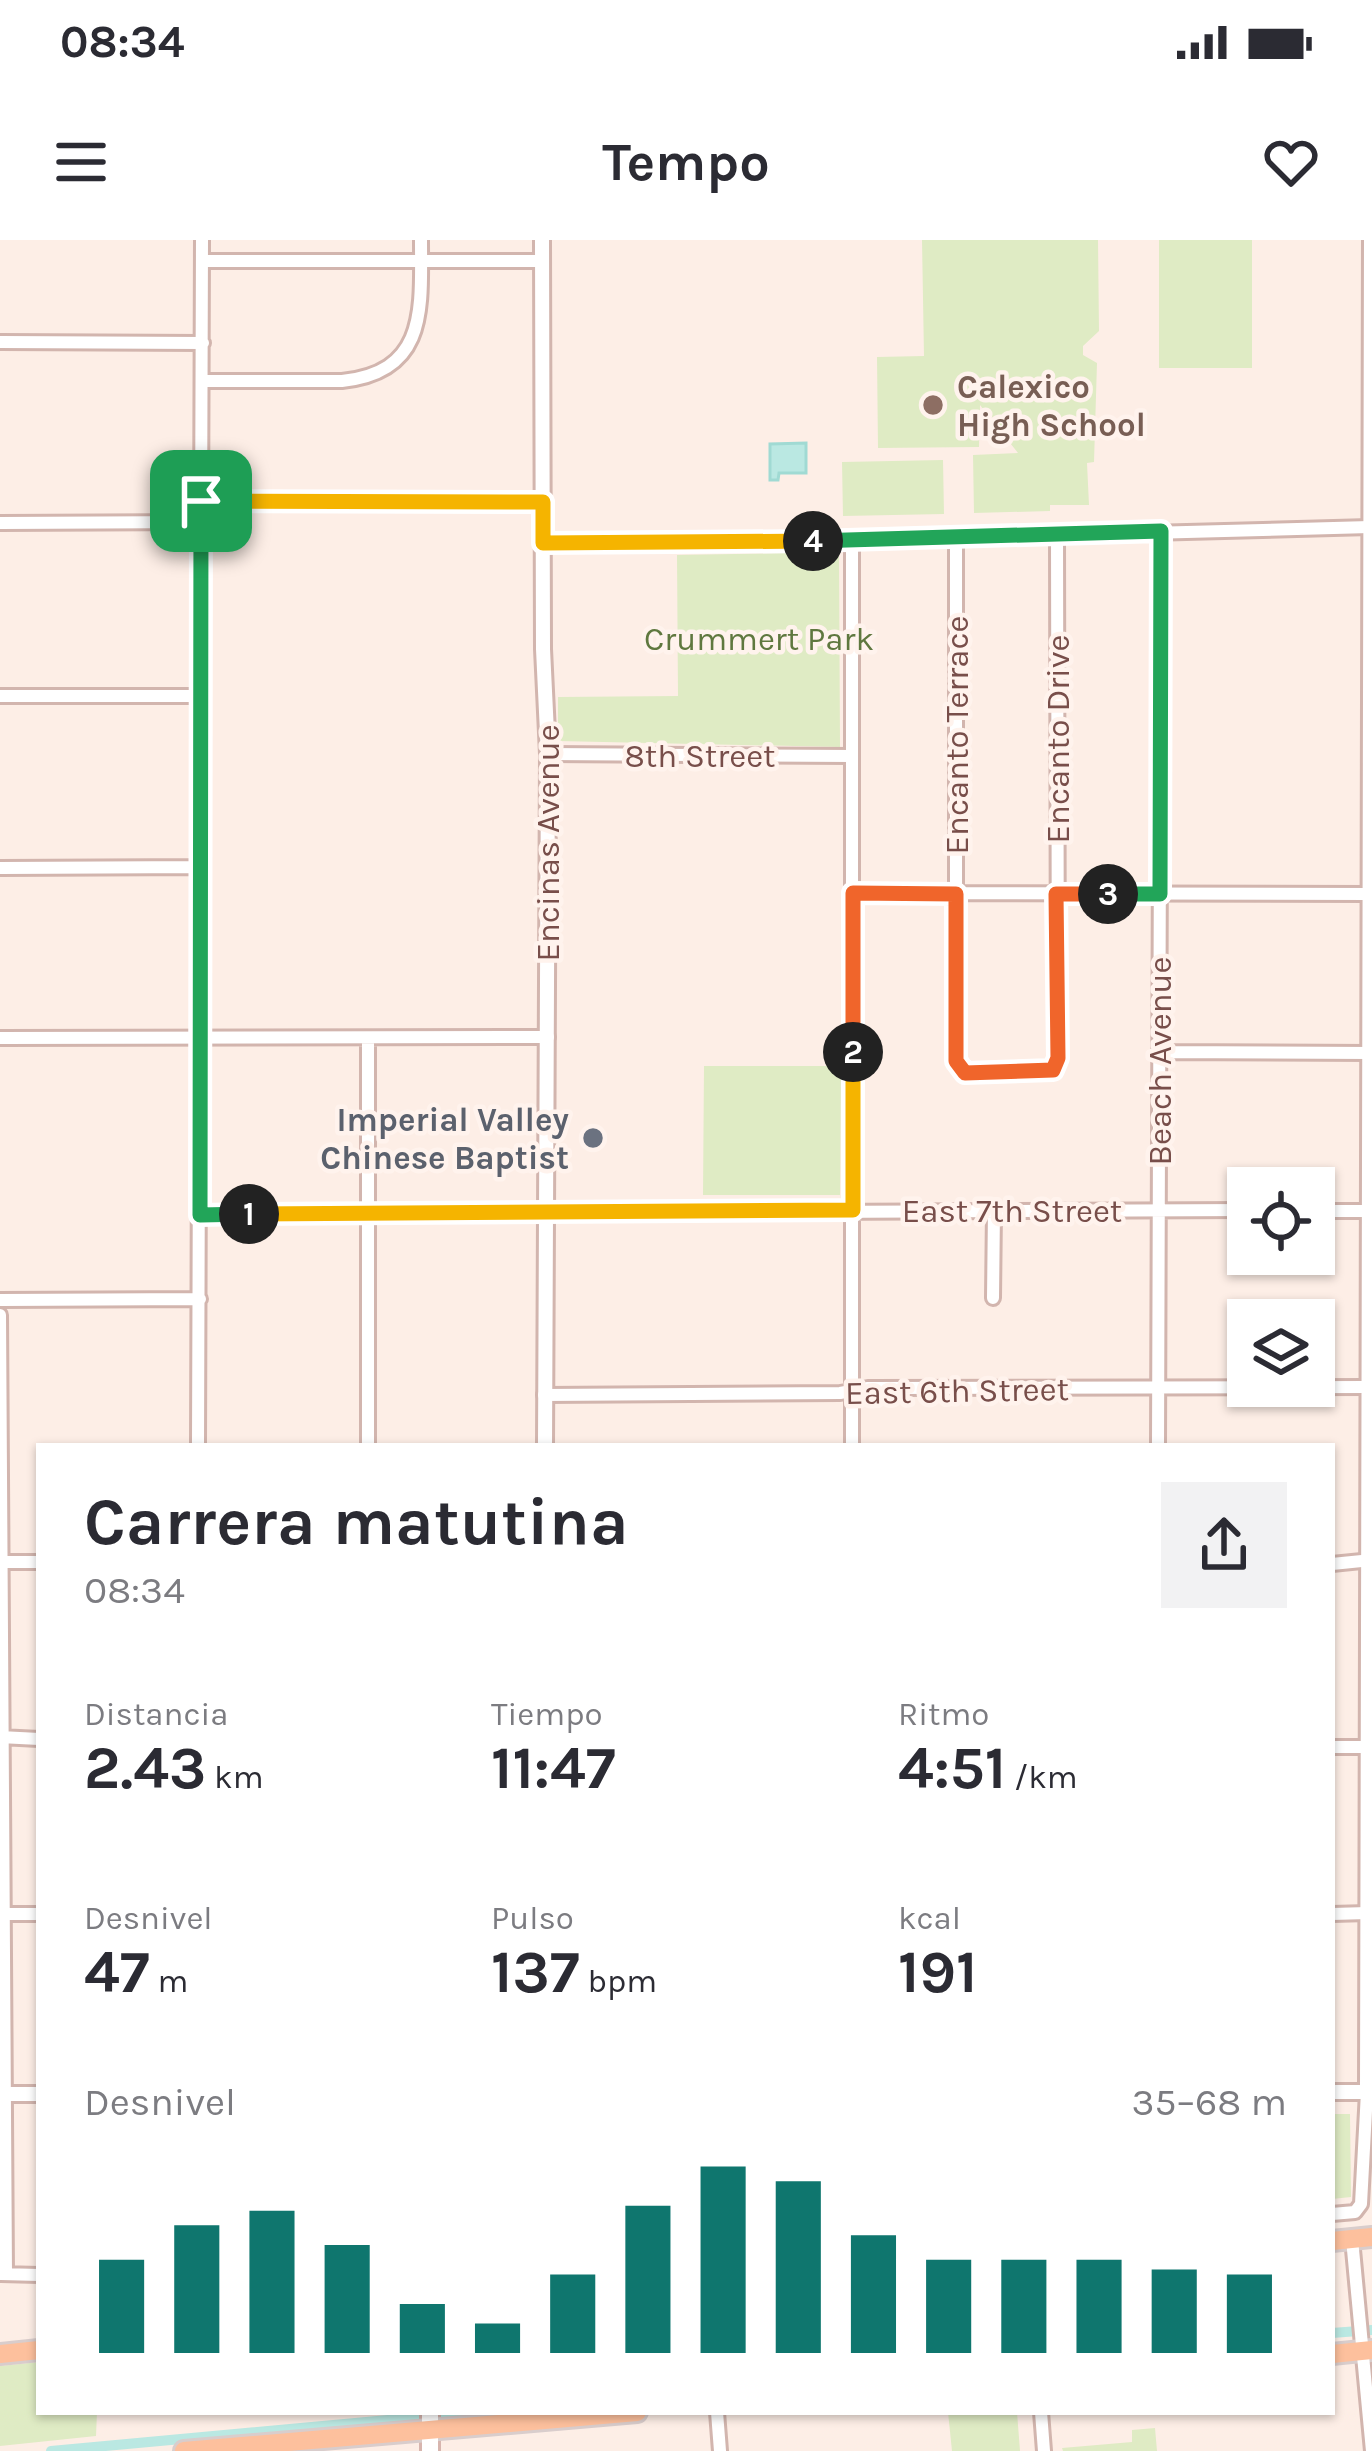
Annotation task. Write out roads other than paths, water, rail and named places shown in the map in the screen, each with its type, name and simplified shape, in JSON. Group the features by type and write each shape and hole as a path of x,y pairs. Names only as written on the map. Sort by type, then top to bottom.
{"main road":[{"path":"1335,2354 1368,2351"},
{"path":"0,2358 36,2354"},
{"path":"184,2451 430,2420 560,2415"},
{"path":"430,2420 430,2451"}],"street":[{"path":"198,1443 202,240"},
{"path":"202,381 342,381 363,379 382,370 418,331 422,240"},
{"name":"Encinas Avenue","path":"542,240 548,754 544,1443"},
{"path":"1335,2214 1355,2212 1361,2204 1370,2092 1371,240"},
{"path":"202,261 542,261"},
{"path":"0,342 202,343"},
{"path":"201,501 543,502"},
{"path":"0,523 201,522"},
{"path":"543,543 852,541 1370,527"},
{"name":"Beach Avenue","path":"1159,1443 1161,531"},
{"name":"Encanto Drive","path":"965,1073 1047,1072 1056,1066 1057,535"},
{"name":"Encanto Terrace","path":"956,537 956,1061 965,1073"},
{"path":"852,541 852,1443"},
{"path":"0,696 201,696"},
{"name":"8th Street","path":"548,754 852,756"},
{"path":"0,868 202,867"},
{"path":"853,893 1370,894"},
{"path":"0,1038 548,1037"},
{"path":"368,1038 368,1443"},
{"path":"1160,1052 1371,1053"},
{"path":"993,1298 994,1210"},
{"name":"East 7th Street","path":"200,1215 1227,1210"},
{"path":"1335,1210 1370,1210"},
{"path":"0,1300 200,1299"},
{"path":"0,1315 3,2274 36,2275"},
{"name":"East 6th Street","path":"544,1395 1370,1387"},
{"path":"1335,1564 1370,1560"},
{"path":"1,1562 36,1562"},
{"path":"2,1737 36,1739"},
{"path":"1335,1747 1367,1747"},
{"path":"1335,1914 1368,1913"},
{"path":"1,1914 36,1914"},
{"path":"1335,2092 1370,2092"},
{"path":"2,2094 36,2094"},
{"path":"1352,2239 1368,2351 1372,2451"},
{"path":"717,2415 720,2451"},
{"path":"1041,2415 1044,2451"}],"water":[{"path":"806,443 806,473 779,473 778,480 770,480 770,444"}],"waterway":[{"path":"1335,2333 1372,2330"},
{"path":"51,2451 442,2415"}],"place":[{"name":"Calexico High School","path":"933,405"},
{"name":"Imperial Valley Chinese Baptist","path":"593,1138"}],"park label":[{"name":"Crummert Park","path":"759,638"}]}
